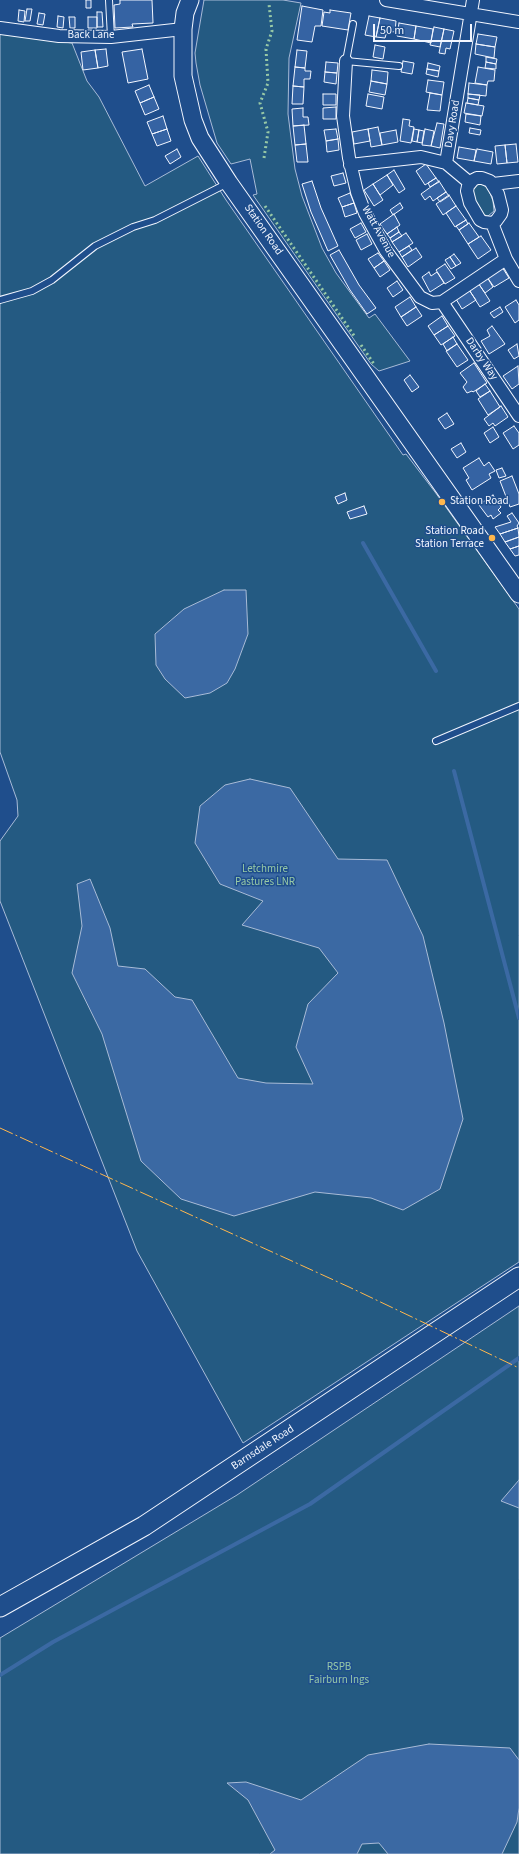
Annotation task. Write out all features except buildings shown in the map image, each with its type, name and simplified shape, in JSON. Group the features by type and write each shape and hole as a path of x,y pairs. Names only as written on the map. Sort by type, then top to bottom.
{"main road":[{"name":"Barnsdale Road","path":"0,1607 144,1526 519,1277"}],"street":[{"name":"Station Road","path":"190,0 185,13 183,29 183,76 193,120 210,154 518,590"},
{"path":"386,0 519,22"},
{"name":"Davy Road","path":"350,165 421,157 446,163 473,0"},
{"name":"Back Lane","path":"0,28 59,36 111,37 183,29"},
{"name":"Watt Avenue","path":"346,61 343,116 350,165 357,192 365,213 386,251 420,297 432,303 442,302"},
{"path":"446,163 470,183"},
{"path":"482,178 490,181 492,184 498,194 502,210 499,218 492,223 480,220 473,210 467,191 473,180 482,178"},
{"path":"492,184 519,181"},
{"path":"492,223 506,259 519,281"},
{"path":"442,302 506,259"},
{"name":"Darby Way","path":"442,302 519,416"}],"lane":[{"path":"109,0 111,37"},
{"path":"353,24 346,61 399,66"},
{"path":"0,300 32,291 52,280 76,260 107,239 133,227 155,220 230,183"},
{"path":"436,741 519,706"}],"green space":[{"path":"204,0 283,0 301,3 289,58 288,114 295,169 302,196 322,248 336,273 369,318 375,314 410,361 379,371 371,364 253,195 257,194 250,159 231,164 217,143 200,85 195,53"},
{"name":"Letchmire Pastures LNR","path":"0,34 72,43 87,81 99,97 145,186 198,156 226,200 403,455 406,454 435,492 519,609 519,1262 243,1443 137,1251 0,901 0,841 18,816 17,800 0,752"},
{"path":"480,183 488,188 493,201 494,211 488,216 484,215 473,196 473,188 476,184"},
{"name":"RSPB Fairburn Ings","path":"519,1306 519,1854 0,1854 0,1638 237,1495"}],"shaded area":[{"path":"224,590 246,590 248,634 235,669 227,683 210,693 185,698 165,679 156,665 155,634 184,609"},
{"path":"250,779 290,788 338,859 387,860 423,936 444,1023 463,1119 440,1189 403,1210 371,1198 315,1192 234,1216 181,1199 141,1161 102,1034 72,973 82,926 77,884 90,879 110,928 118,966 145,969 175,997 192,1000 238,1078 266,1083 313,1084 296,1047 308,1004 338,973 319,948 242,925 263,901 220,884 195,843 200,806 225,785"},
{"path":"519,1480 519,1508 501,1501"},
{"path":"429,1744 510,1748 519,1760 519,1808 517,1822 502,1854 388,1854 379,1843 362,1844 357,1854 270,1854 275,1850 248,1800 227,1783 246,1782 301,1800 368,1755"}],"waterway":[{"path":"363,543 436,671"},
{"path":"454,771 519,1018"},
{"path":"0,1675 53,1642 310,1504 519,1358"}],"hedge":[{"path":"264,158 268,132 260,103 268,83 266,49 272,31 269,4"},
{"path":"265,206 355,337"},
{"path":"361,345 374,364"}],"power":[{"path":"0,1128 349,1287 519,1368"}],"place":[{"name":"Station Road","path":"442,502"},
{"name":"Station Road Station Terrace","path":"492,538"}]}
